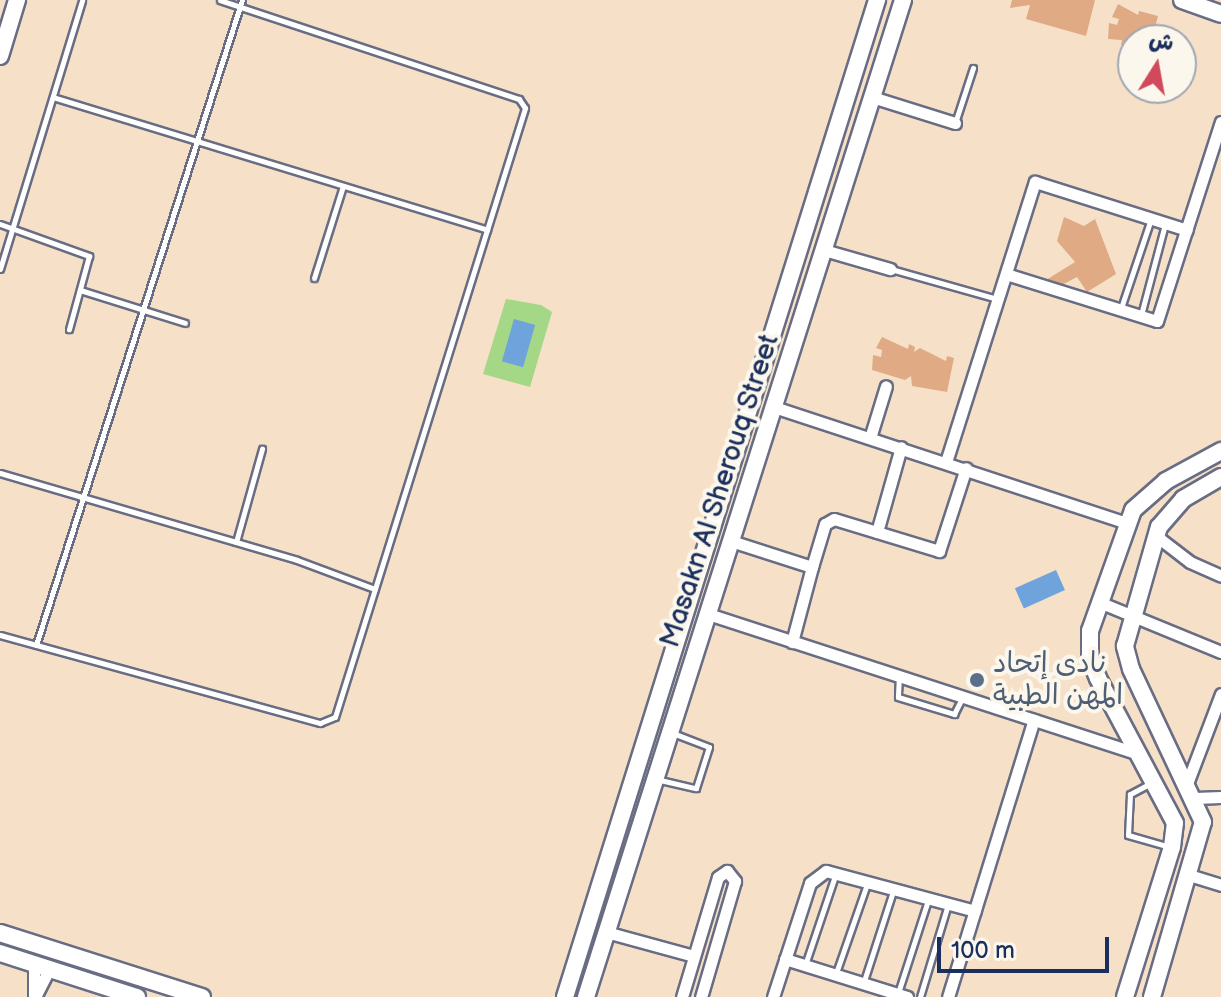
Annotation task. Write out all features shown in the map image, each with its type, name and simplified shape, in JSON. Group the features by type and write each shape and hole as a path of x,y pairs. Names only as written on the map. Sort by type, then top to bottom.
{"street":[{"path":"0,56 17,0"},
{"name":"Masakn Al Sherouq Street","path":"565,997 877,0"},
{"name":"Masakn Al Sherouq Street","path":"586,997 903,0"},
{"path":"1182,0 1221,13"},
{"path":"872,97 955,123"},
{"path":"1006,274 1157,321 1221,122"},
{"path":"946,462 1035,182 1187,230"},
{"path":"824,250 890,269"},
{"path":"870,438 886,386"},
{"path":"774,407 1126,523"},
{"path":"738,441 748,449 760,449"},
{"path":"877,532 901,447"},
{"path":"1125,997 1172,847 1171,811 1090,659 1099,602 1126,523 1140,500 1166,481 1221,451"},
{"path":"729,470 742,467 752,475"},
{"path":"792,642 812,567 829,521 941,550 966,468"},
{"path":"1152,997 1203,828 1188,781 1127,661 1133,615 1155,535 1183,499 1221,477"},
{"path":"1155,535 1190,562 1221,576"},
{"path":"731,541 812,567"},
{"path":"1099,602 1221,652"},
{"path":"708,614 1141,754"},
{"path":"1188,781 1221,694"},
{"path":"948,997 1034,720"},
{"path":"1171,811 1195,798 1221,797"},
{"path":"773,997 810,883 837,871 975,911"},
{"path":"682,997 718,877 730,872 735,881 701,997"},
{"path":"1189,875 1221,885"},
{"path":"606,932 694,956"},
{"path":"0,933 202,997"},
{"path":"0,953 116,994 137,997"},
{"path":"785,959 902,996"},
{"path":"34,997 42,966"}],"lane":[{"path":"0,269 82,0"},
{"path":"0,635 329,722 335,717 524,104 241,3 220,0"},
{"path":"36,645 194,140 241,3"},
{"path":"955,123 973,68"},
{"path":"53,97 487,230"},
{"path":"314,278 343,186"},
{"path":"1120,310 1151,218"},
{"path":"1141,316 1165,223"},
{"path":"0,224 86,252 89,264 69,329"},
{"path":"890,269 998,299"},
{"path":"80,290 185,323"},
{"path":"236,542 262,449"},
{"path":"0,473 236,542 375,589"},
{"path":"899,676 896,695 925,706 956,714 963,697"},
{"path":"655,778 693,789 698,786 709,744 670,732"},
{"path":"1156,780 1130,794 1128,835 1172,847"},
{"path":"805,965 837,871"},
{"path":"836,975 868,880"},
{"path":"863,983 894,887"},
{"path":"902,996 929,897"},
{"path":"920,997 949,903"}],"green space":[{"path":"506,299 541,305 552,312 530,387 483,374"}],"water":[{"path":"514,319 535,325 523,367 502,361"},
{"path":"1056,570 1065,590 1024,608 1015,588"}],"building":[{"path":"1012,0 1095,0 1086,36 1026,19 1030,5 1010,8"},
{"path":"1118,4 1138,15 1139,11 1158,16 1156,24 1117,24 1119,19 1112,17"},
{"path":"1109,23 1117,25 1117,40 1108,39"},
{"path":"1064,217 1084,226 1095,219 1116,274 1087,292 1077,277 1058,287 1046,280 1075,262 1057,241"},
{"path":"882,337 908,349 909,344 915,347 914,352 920,348 946,361 947,356 954,358 947,392 912,386 911,376 905,380 872,370 873,355 881,357 882,350 876,348"}],"place":[{"name":"نادى إتحاد المهن الطبية","path":"977,680"}]}
